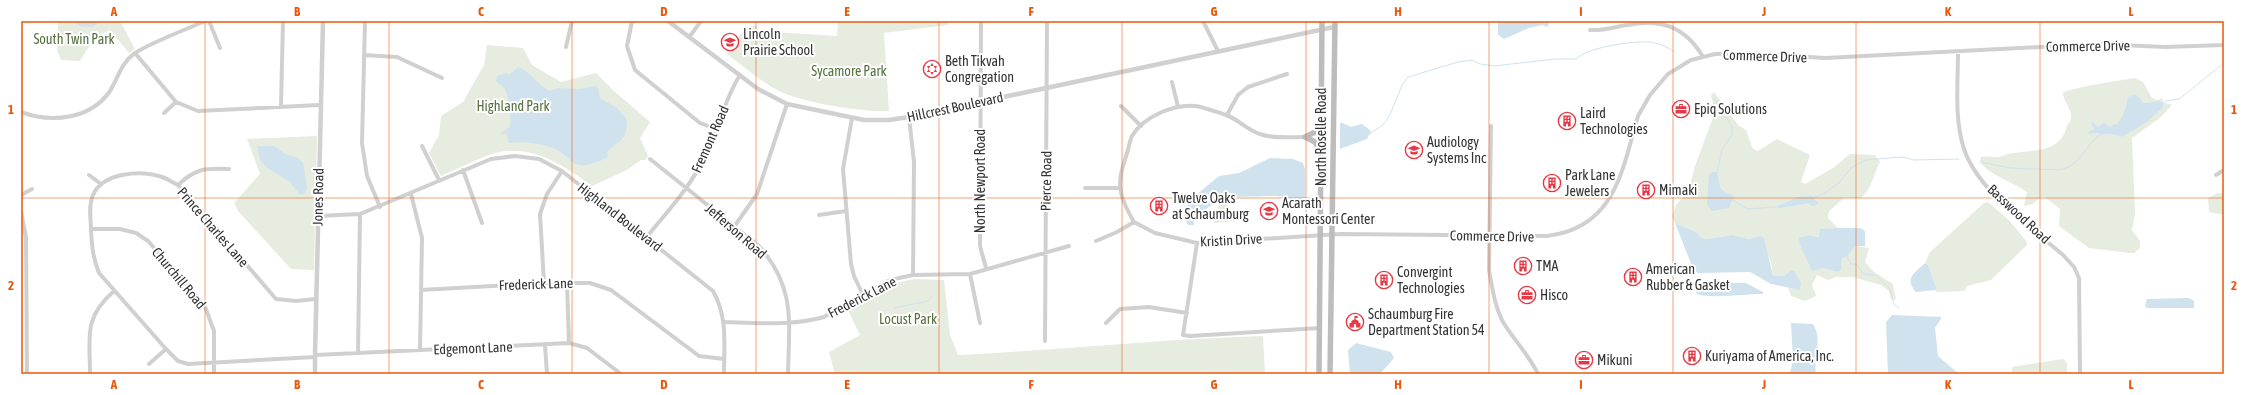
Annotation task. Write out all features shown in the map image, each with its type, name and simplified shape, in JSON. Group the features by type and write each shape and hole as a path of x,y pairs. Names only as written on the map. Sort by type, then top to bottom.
{"main road":[{"name":"North Roselle Road","path":"1319,374 1322,21"},
{"name":"North Roselle Road","path":"1330,374 1334,24"},
{"path":"1305,137 1321,129"},
{"path":"1305,137 1315,142 1321,153"}],"street":[{"path":"21,112 40,117 60,118 80,114 89,109 110,91 120,68 135,53 204,21"},
{"path":"209,21 220,48"},
{"path":"281,106 283,21"},
{"name":"Jones Road","path":"315,374 323,21"},
{"path":"364,21 362,143 367,176 380,207"},
{"path":"566,47 572,21"},
{"path":"632,21 627,46 635,70 700,122 716,129"},
{"name":"Hillcrest Boulevard","path":"668,21 766,94 787,104 852,118 881,121 909,117 1047,88 1322,29 1334,24"},
{"path":"690,36 700,21"},
{"name":"North Newport Road","path":"981,21 980,246 986,268"},
{"name":"Pierce Road","path":"1045,341 1047,21"},
{"path":"1203,21 1218,51"},
{"path":"1590,30 1603,31 1627,25 1656,23 1676,28 1694,42 1702,57"},
{"name":"Commerce Drive","path":"1332,234 1490,236 1560,235 1577,228 1597,215 1607,204 1618,184 1638,116 1644,103 1668,74 1691,60 1714,54 1747,53 1825,58 2099,44 2165,47 2224,45"},
{"name":"Basswood Road","path":"1958,52 1958,115 1964,149 1974,168 1990,191 2063,255 2074,267 2079,278 2080,374"},
{"path":"135,53 176,102 198,111 320,105"},
{"path":"364,55 397,57 442,78"},
{"path":"1227,115 1238,95 1248,87 1287,74"},
{"name":"Fremont Road","path":"646,238 685,188 702,163 732,87 740,75"},
{"path":"1172,82 1178,107"},
{"path":"164,113 176,102"},
{"path":"734,227 757,194 787,104"},
{"path":"1121,106 1141,126"},
{"path":"1096,241 1117,232 1134,222 1126,208 1120,188 1119,177 1132,136 1141,126 1158,114 1178,107 1196,106 1227,115 1263,135 1305,137"},
{"path":"909,117 914,162 913,275"},
{"path":"852,118 843,169 850,264 863,295"},
{"path":"1491,126 1489,270 1493,292 1502,321 1532,360 1538,374"},
{"path":"422,146 439,180"},
{"name":"Highland Boulevard","path":"318,216 360,214 411,194 439,180 491,159 515,156 539,159 562,171 713,291 722,311 724,322 724,374"},
{"name":"Jefferson Road","path":"650,159 758,246 777,273 785,286 789,324 788,374"},
{"path":"178,185 197,170 229,169"},
{"path":"463,170 482,222"},
{"path":"2216,175 2224,170"},
{"path":"544,283 540,214 547,194 562,171"},
{"name":"Prince Charles Lane","path":"100,184 118,175 147,174 162,177 178,185 276,300 296,301 316,299"},
{"path":"89,175 100,184"},
{"name":"Edgemont Lane","path":"100,184 91,203 93,257 99,273 166,349 178,360 188,364 358,353 570,343 586,348 621,374"},
{"path":"1085,188 1120,188"},
{"path":"21,195 32,189"},
{"path":"411,194 422,238 420,350"},
{"path":"819,215 846,211"},
{"path":"21,212 26,237 27,372 21,371"},
{"path":"358,353 360,214"},
{"name":"Kristin Drive","path":"1134,222 1155,233 1197,243 1332,234"},
{"name":"Churchill Road","path":"91,229 120,229 136,233 148,241 204,304 214,331 214,374"},
{"path":"21,238 26,237"},
{"path":"1197,243 1182,334 1216,335 1320,328"},
{"name":"Frederick Lane","path":"724,322 789,324 824,316 890,280 913,275 970,274 986,268 1068,246"},
{"path":"970,274 980,324"},
{"name":"Frederick Lane","path":"421,290 544,283 590,283 611,290 699,356 724,359"},
{"path":"567,283 570,343"},
{"path":"90,374 90,324 101,302 114,291"},
{"path":"1106,323 1120,309 1149,307 1186,313"},
{"path":"545,344 547,374"},
{"path":"148,364 166,349"}],"green space":[{"name":"South Twin Park","path":"58,21 120,21 135,49 129,53 110,30 96,39 80,61 61,60 57,50"},
{"name":"Sycamore Park","path":"838,21 947,21 948,25 884,33 889,111 863,110 832,106 788,95 764,82 727,54 744,30 756,25 759,31 837,36"},
{"name":"Highland Park","path":"487,45 523,48 532,65 561,82 596,73 614,91 650,122 640,138 648,156 645,160 641,160 627,170 592,186 557,163 531,153 517,151 503,151 489,155 441,176 429,153 439,135 441,116 463,102 484,65"},
{"path":"2135,78 2143,82 2152,98 2158,100 2162,98 2164,103 2171,104 2171,106 2161,117 2132,138 2135,214 2132,230 2140,241 2140,248 2134,253 2089,248 2059,226 2060,209 2045,197 2041,197 2033,204 2024,206 2027,192 1995,175 1980,162 1981,157 1999,157 2008,154 2033,151 2050,147 2057,143 2062,137 2071,119 2063,92","holes":["2136,94 2144,103 2159,101 2122,137 2112,134 2100,135 2090,130 2098,127 2117,125 2124,112 2128,98"]},
{"path":"1714,92 1738,125 1746,130 1753,149 1758,151 1777,139 1810,155 1801,182 1805,184 1833,168 1850,154 1875,155 1880,162 1865,194 1861,198 1844,198 1829,211 1828,218 1838,228 1831,229 1819,237 1808,235 1800,238 1800,245 1823,268 1837,272 1841,269 1842,258 1847,257 1855,246 1869,248 1865,262 1874,272 1893,284 1896,299 1891,300 1889,291 1881,285 1852,277 1836,277 1828,280 1817,275 1812,285 1816,296 1805,301 1791,296 1788,288 1800,289 1790,271 1784,276 1773,276 1771,262 1760,236 1749,239 1733,235 1706,239 1702,238 1696,232 1675,223 1672,216 1676,205 1688,192 1695,166 1715,112 1711,95"},
{"path":"317,136 314,270 291,269 238,211 234,203 260,174 247,139"},
{"path":"2218,193 2224,193 2224,215 2209,212 2208,198"},
{"path":"1221,202 1229,203 1225,212 1233,212 1234,221 1214,223 1213,213 1222,213 1217,208"},
{"path":"1988,202 2009,220 2027,242 2027,245 1991,280 1967,286 1965,291 1935,292 1937,290 1928,265 1925,263 1930,252 1984,203"},
{"name":"Locust Park","path":"914,279 944,280 950,335 958,355 1263,336 1265,374 835,374 829,352 860,335 847,308 891,284"},
{"path":"2063,359 2067,363 2067,374 2012,374 2012,367"}],"water":[{"path":"75,21 103,21 92,27 79,26"},
{"path":"1498,21 1549,21 1548,27 1542,25 1529,28 1504,39 1498,35"},
{"path":"518,67 527,72 542,86 550,91 558,88 580,89 595,86 598,88 600,98 617,108 626,118 627,125 625,135 607,152 608,157 592,164 579,165 575,164 558,150 533,143 509,143 507,134 499,134 510,127 510,107 504,88 496,81 497,76 506,73 509,75"},
{"path":"2136,94 2144,103 2159,101 2163,103 2163,107 2148,121 2122,137 2112,134 2088,134 2090,130 2094,129 2091,123 2093,122 2098,127 2104,123 2109,126 2117,124 2124,112 2128,97"},
{"path":"1340,122 1351,127 1362,124 1371,131 1367,139 1340,149"},
{"path":"257,146 274,146 285,154 298,158 303,163 307,187 305,193 300,195 290,182 266,167 260,160"},
{"path":"1270,158 1293,159 1303,163 1305,169 1305,202 1301,204 1286,197 1276,196 1231,197 1210,206 1194,219 1194,225 1188,225 1184,218 1184,210 1196,195 1219,176 1239,173"},
{"path":"1712,172 1717,172 1720,187 1723,191 1734,196 1729,208 1712,211 1707,205 1709,175"},
{"path":"1811,196 1818,203 1815,206 1811,206 1810,203 1780,208 1776,207 1798,197"},
{"path":"1675,223 1696,232 1702,238 1706,239 1733,235 1749,239 1760,236 1764,238 1773,276 1784,276 1790,271 1794,271 1801,283 1800,290 1771,284 1750,272 1698,273 1694,271"},
{"path":"1860,228 1865,231 1865,246 1855,246 1847,257 1842,258 1841,270 1837,272 1823,268 1812,271 1800,245 1799,238 1808,235 1819,237 1820,229"},
{"path":"1925,263 1928,265 1937,290 1916,292 1912,287 1911,279 1915,272"},
{"path":"1716,283 1746,283 1763,292 1763,294 1710,296 1697,294 1694,287"},
{"path":"2189,298 2194,301 2194,308 2147,308 2145,306 2147,299"},
{"path":"1892,315 1942,317 1935,328 1938,356 1959,374 1888,374 1886,322"},
{"path":"1791,323 1813,324 1816,330 1818,342 1815,368 1816,374 1790,374 1793,360"},
{"path":"1356,343 1391,352 1394,358 1380,374 1350,374 1348,350"}],"waterway":[{"path":"1369,134 1383,125 1390,115 1402,85 1408,77 1458,62 1472,60 1480,64 1494,66 1555,59 1576,59 1590,51 1600,48 1641,42 1659,44 1675,52"},
{"path":"2163,103 2165,101 2179,99 2224,63"},
{"path":"1714,98 1732,127 1732,134 1722,150 1717,173"},
{"path":"1980,162 2010,168 2061,170 2069,167 2079,159 2090,144 2100,135"},
{"path":"1812,198 1823,194 1839,183 1851,168 1865,160 1903,157 1914,160 1959,159"},
{"path":"1733,200 1747,209 1776,207"},
{"path":"1847,257 1851,264 1856,264 1864,274 1876,275 1890,289 1894,304 1899,308"},
{"path":"894,308 928,301 932,296"}],"place":[{"name":"Lincoln Prairie School","path":"730,42"},
{"name":"Beth Tikvah Congregation","path":"932,69"},
{"name":"Epiq Solutions","path":"1681,109"},
{"name":"Laird Technologies","path":"1567,121"},
{"name":"Audiology Systems Inc","path":"1414,150"},
{"name":"Park Lane Jewelers","path":"1552,183"},
{"name":"Mimaki","path":"1646,190"},
{"name":"Twelve Oaks at Schaumburg","path":"1159,206"},
{"name":"Acarath Montessori Center","path":"1269,211"},
{"name":"TMA","path":"1523,266"},
{"name":"American Rubber & Gasket","path":"1633,277"},
{"name":"Convergint Technologies","path":"1384,280"},
{"name":"Hisco","path":"1527,295"},
{"name":"Schaumburg Fire Department Station 54","path":"1355,322"},
{"name":"Kuriyama of America, Inc.","path":"1692,356"},
{"name":"Mikuni","path":"1584,360"}]}
